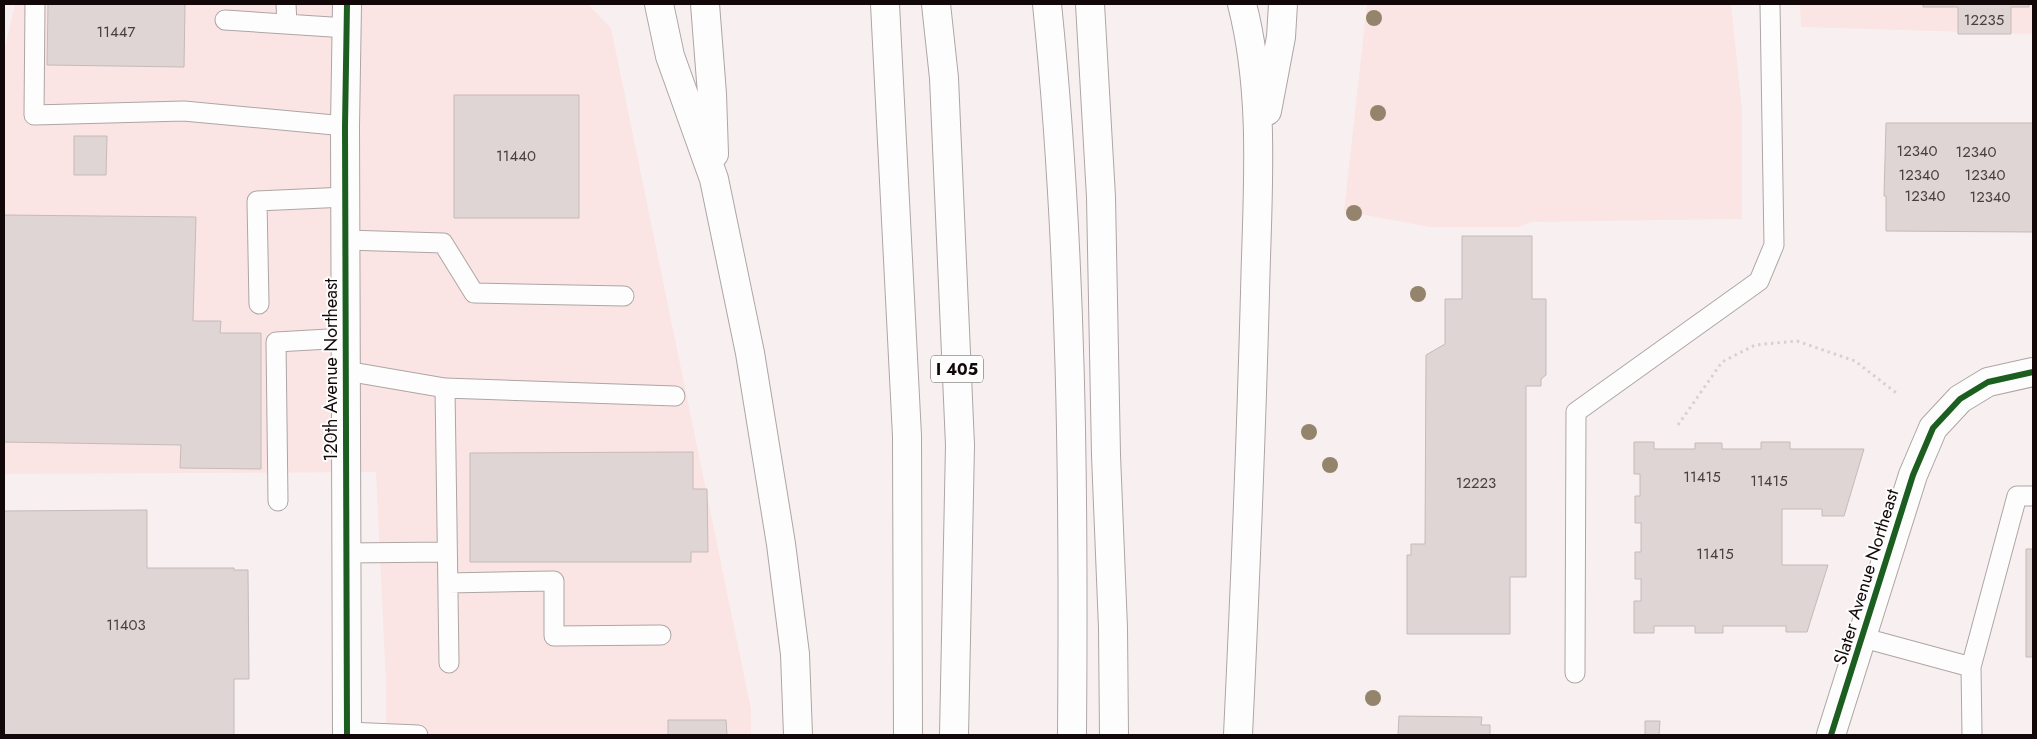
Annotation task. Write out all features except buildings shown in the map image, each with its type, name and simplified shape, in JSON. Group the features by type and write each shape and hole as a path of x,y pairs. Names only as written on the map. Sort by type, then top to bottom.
{"main road":[{"path":"659,4 670,56 714,179 750,353 795,654 798,735"},
{"path":"705,4 712,94 714,179"},
{"name":"I 405","path":"885,4 907,436 908,735"},
{"name":"I 405","path":"936,4 944,78 960,445 954,735"},
{"path":"1047,4 1062,169 1071,410 1072,735"},
{"path":"1090,4 1102,197 1106,455 1113,628 1114,735"},
{"path":"1238,735 1249,482 1258,157 1255,80 1242,4"},
{"path":"1258,157 1281,37 1282,4"},
{"name":"120th Avenue Northeast","path":"347,16 345,126 347,734"},
{"name":"Slater Avenue Northeast","path":"1831,735 1864,638 1914,476 1933,428 1960,399 1988,382 2033,372"}],"lane":[{"path":"35,4 34,115 184,111 345,126"},
{"path":"286,4 287,24"},
{"path":"1575,673 1576,412 1759,281 1774,244 1770,4"},
{"path":"225,20 287,24 347,16"},
{"path":"259,304 257,201 346,197"},
{"path":"346,240 443,243 474,293 624,296"},
{"path":"278,501 276,342 346,338"},
{"path":"346,371 445,388 675,396"},
{"path":"445,388 449,663"},
{"path":"1972,735 1971,667 2017,496 2033,496"},
{"path":"346,553 447,552"},
{"path":"448,583 554,581 554,636 661,635"},
{"path":"1864,638 1971,667"},
{"path":"347,734 418,735"}],"path":[{"path":"1678,425 1722,362 1755,345 1797,341 1847,358 1855,361 1899,395"}],"shaded area":[{"path":"15,4 588,4 611,28 751,709 751,735 386,735 386,683 376,472 4,474 4,52"},
{"path":"1367,4 1731,4 1742,109 1742,219 1531,222 1519,227 1429,227 1344,211"},
{"path":"1800,4 2033,4 2033,34 1801,27"}],"cycle path":[{"path":"347,4 345,126 347,735"},
{"path":"1831,735 1913,475 1933,428 1960,399 1988,382 2033,372"}]}
